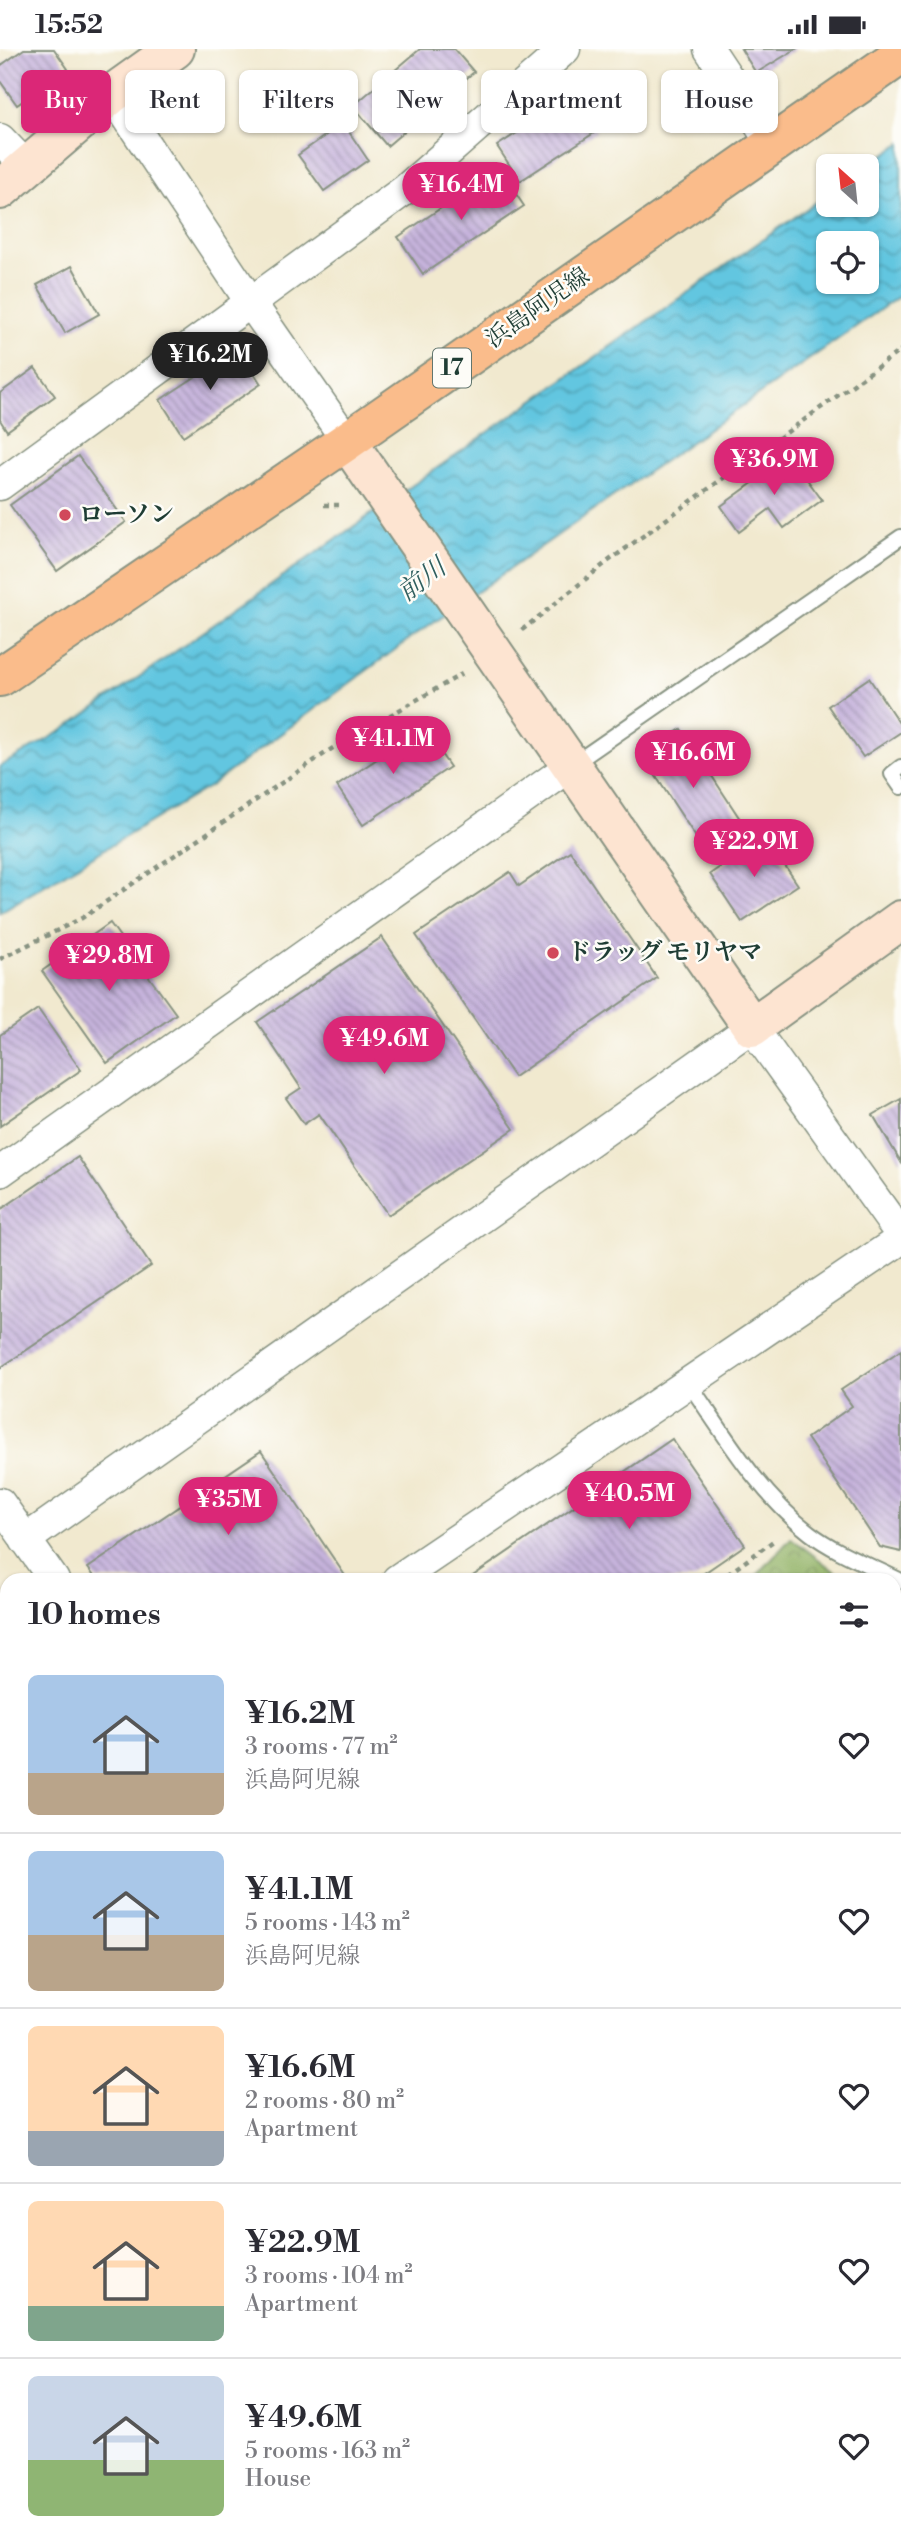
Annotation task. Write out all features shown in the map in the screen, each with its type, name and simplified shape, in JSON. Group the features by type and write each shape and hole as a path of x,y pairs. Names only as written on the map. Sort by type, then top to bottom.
{"main road":[{"name":"浜島阿児線","path":"0,677 347,441 901,55"}],"street":[{"path":"9,165 175,49"},
{"path":"0,485 406,189 565,49"},
{"path":"709,49 772,144"},
{"path":"112,94 251,303 752,1027 901,1237 407,1573"},
{"path":"0,1172 572,765"},
{"path":"26,1540 901,920"},
{"path":"0,1503 49,1573"}],"lane":[{"path":"572,765 901,537"},
{"path":"901,767 892,773 901,787"},
{"path":"688,1382 739,1456 798,1523 812,1535 886,1573"}],"path":[{"path":"0,959 82,918 333,748 494,651 607,562 901,350"},
{"path":"730,1573 798,1523"}],"green space":[{"path":"791,1538 837,1573 759,1573"}],"water":[{"name":"前川","path":"901,143 901,295 415,635 210,786 0,912 0,766 62,731 816,202 816,217 879,217 879,158"}],"building":[{"path":"24,49 54,49 68,69 21,70 21,102 17,105 0,81 0,66"},
{"path":"420,49 454,49 474,72 467,78 467,70 395,70"},
{"path":"741,49 796,49 761,70 754,70"},
{"path":"372,90 372,128 358,112 358,102"},
{"path":"329,133 350,133 368,160 324,191 298,155"},
{"path":"376,133 402,133 387,146"},
{"path":"517,133 594,133 520,181 497,146"},
{"path":"499,169 524,206 423,274 398,237"},
{"path":"72,266 99,314 65,333 37,285"},
{"path":"238,349 261,384 183,436 160,400"},
{"path":"35,368 55,396 7,431 0,420 0,393"},
{"path":"78,456 126,522 57,571 10,505"},
{"path":"790,456 822,500 784,528 770,509 739,532 721,506"},
{"path":"869,678 901,726 901,732 863,757 828,706"},
{"path":"423,728 450,767 363,825 337,786"},
{"path":"681,729 744,825 705,851 642,755"},
{"path":"765,836 798,885 742,922 710,874"},
{"path":"570,851 657,978 514,1077 416,935 510,872 519,886"},
{"path":"110,923 176,1014 107,1063 42,971"},
{"path":"382,937 514,1129 388,1215 319,1114 304,1124 286,1098 301,1088 257,1022"},
{"path":"38,1009 81,1070 0,1126 0,1035"},
{"path":"901,1099 901,1162 873,1115"},
{"path":"78,1157 151,1266 0,1368 0,1210"},
{"path":"901,1350 901,1552 880,1547 807,1438 852,1406 841,1390"},
{"path":"672,1439 745,1545 704,1573 477,1573"},
{"path":"261,1451 343,1573 92,1573 88,1568"}],"place":[{"name":"ローソン","path":"65,515"},
{"name":"ドラッグ モリヤマ","path":"553,953"}]}
